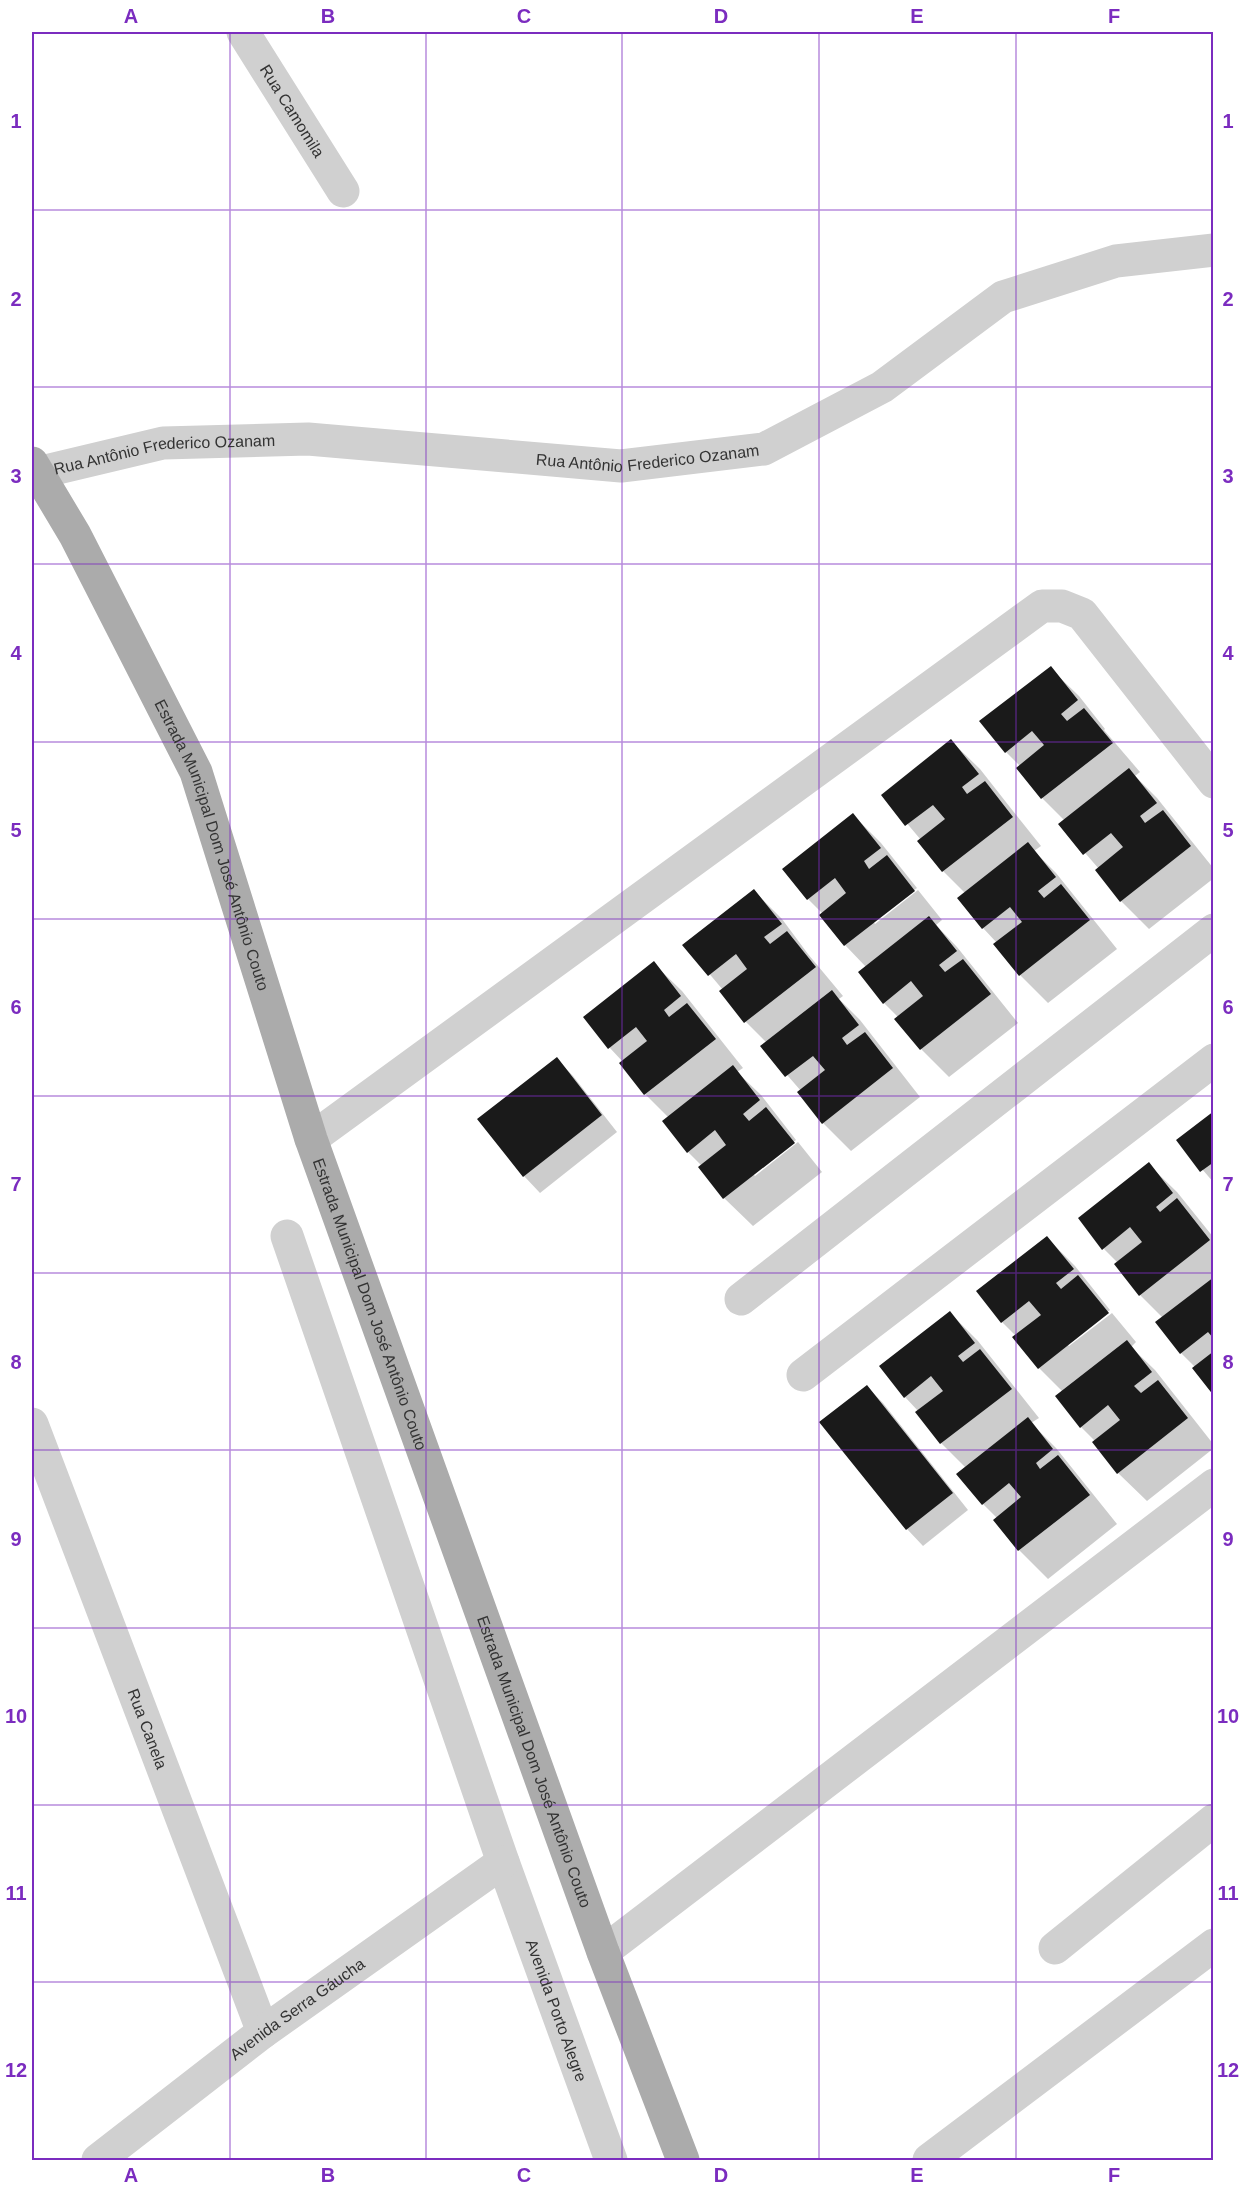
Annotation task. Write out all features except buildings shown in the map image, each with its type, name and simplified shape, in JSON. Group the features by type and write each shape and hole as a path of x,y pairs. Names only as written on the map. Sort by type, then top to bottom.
{"main road":[{"name":"Estrada Municipal Dom José Antônio Couto","path":"33,471 75,535 196,772 311,1139 603,1952 683,2160"}],"street":[{"name":"Rua Camomila","path":"243,32 343,191"},
{"name":"Rua Antônio Frederico Ozanam","path":"33,471 163,443 308,439 621,466 764,449 882,387 1003,297 1116,261 1213,251"},
{"path":"311,1139 1042,606 1062,606 1082,614 1214,782"},
{"path":"741,1299 1214,930"},
{"path":"803,1375 1214,1060"},
{"name":"Avenida Porto Alegre","path":"287,1236 604,2157"},
{"name":"Rua Canela","path":"32,1424 263,2032"},
{"path":"603,1952 1214,1485"},
{"path":"1055,1948 1214,1820"},
{"name":"Avenida Serra Gáucha","path":"98,2160 263,2032 502,1862"},
{"path":"929,2160 1214,1945"}]}
